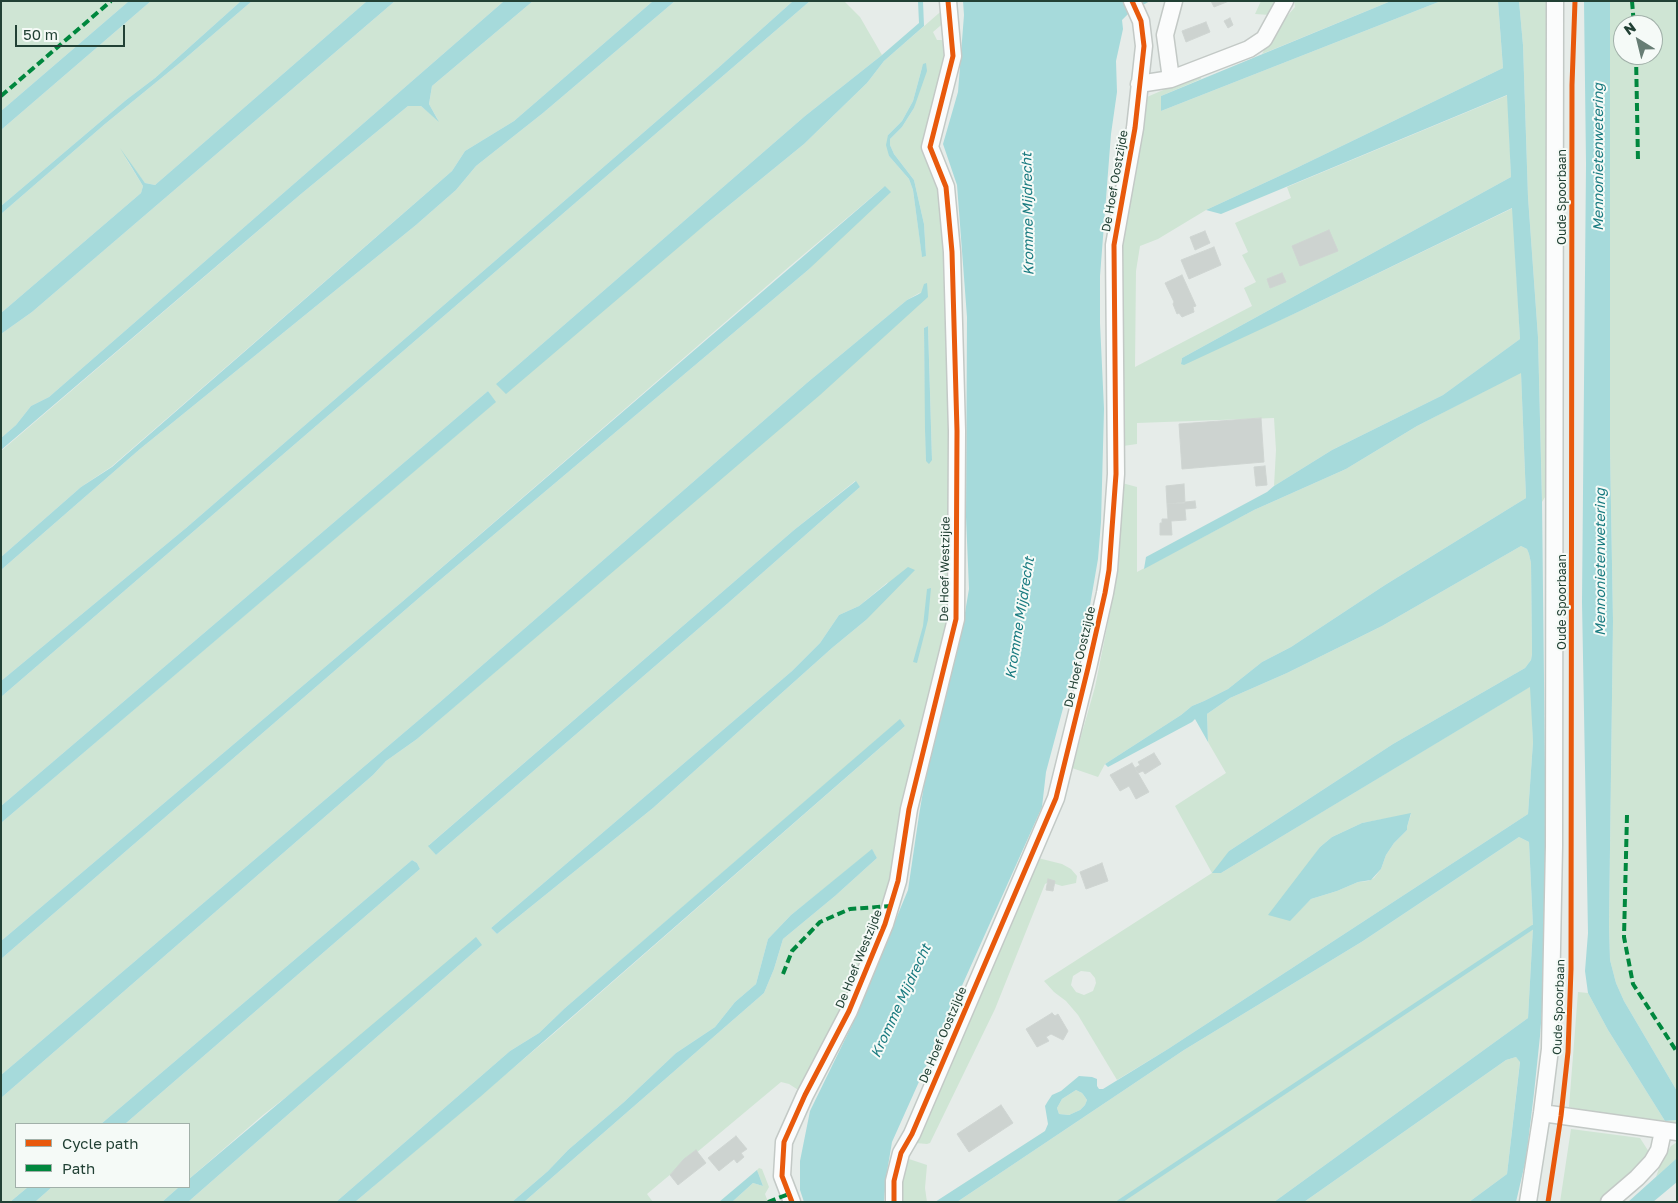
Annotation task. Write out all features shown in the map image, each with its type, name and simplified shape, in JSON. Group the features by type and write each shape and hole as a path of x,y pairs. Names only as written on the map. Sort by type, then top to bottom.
{"street":[{"name":"De Hoef Westzijde","path":"792,1202 782,1176 784,1142 805,1095 848,1011 885,924 898,881 909,808 956,619 957,431 952,252 946,187 930,147 953,56 948,1"},
{"path":"1132,1 1141,22 1144,46 1139,84 1171,79 1249,50 1264,40 1285,1"},
{"path":"1171,79 1165,35 1174,1"},
{"name":"Oude Spoorbaan","path":"1528,1202 1550,1048 1554,846 1555,1"},
{"name":"De Hoef Oostzijde","path":"894,1202 894,1181 901,1153 916,1125 1056,798 1101,612 1109,570 1116,474 1114,245 1135,128 1139,84"},
{"path":"1542,1113 1670,1132 1652,1162 1609,1202"}],"green space":[{"path":"1,1 129,1 1,111"},
{"path":"151,1 241,1 155,78 126,100 1,206 1,130"},
{"path":"252,1 367,1 155,185 145,183 125,157 143,186 141,193 1,313 1,214"},
{"path":"395,1 504,1 49,397 31,406 16,425 1,438 1,334 32,312"},
{"path":"533,1 653,1 514,121 465,151 452,171 111,467 81,487 1,557 1,451 301,194 408,106 421,106 438,120 429,104 432,86"},
{"path":"675,1 793,1 186,528 1,681 1,570 140,449 416,225 456,190 476,166 543,113"},
{"path":"810,1 844,1 860,17 882,55 805,116 496,384 706,224 804,144 867,83 884,61 946,7 947,20 933,32 937,40 946,40 948,51 924,145 942,195 951,278 955,609 882,922 803,1093 789,1084 781,1082 647,1194 653,1202 524,1202 764,993 783,939 877,858 872,850 791,915 768,939 756,984 735,1002 715,1027 676,1053 512,1202 355,1202 552,1035 905,726 900,720 565,1008 539,1033 510,1051 336,1202 188,1202 482,945 263,1115 190,1178 190,1123 126,1123 420,869 417,863 412,860 102,1123 15,1123 15,1188 27,1188 10,1202 1,1202 1,1098 373,775 386,761 417,739 656,533 921,292 907,300 808,382 440,702 1,1075 1,959 427,591 808,270 885,186 403,601 1,941 1,823 495,402 488,391 1,806 1,697","holes":["923,64 914,108 902,127 890,139 890,145 894,154 914,180 924,224 926,256 922,256 913,190 909,179 889,156 888,135 902,121 913,101","928,326 932,459 926,461 924,328","855,481 860,487 436,855 429,845 794,530","888,582 866,620 832,648 653,808 497,934 491,928 792,671 820,643 839,615 859,606"]},
{"path":"1261,1 1277,1 1270,15 1255,14"},
{"path":"1294,1 1391,1 1262,54 1275,30 1295,7"},
{"path":"1441,1 1498,1 1503,68 1206,210 1158,239 1140,246 1136,271 1135,367 1252,306 1244,288 1256,282 1242,255 1248,252 1235,223 1291,198 1287,187 1508,95 1511,177 1182,358 1181,363 1298,312 1513,208 1520,339 1443,395 1332,450 1274,486 1276,450 1274,418 1137,423 1137,444 1123,446 1121,375 1122,227 1134,146 1142,142 1143,134 1138,125 1142,105 1147,97 1200,74 1201,79 1161,96 1161,111"},
{"path":"1519,1 1548,1 1547,494 1542,502 1538,337 1528,197 1523,45"},
{"path":"1610,1 1677,1 1677,1091 1624,1001 1616,983 1610,960 1613,621 1610,450"},
{"path":"1521,372 1526,498 1385,585 1291,647 1262,662 1228,689 1192,706 1105,764 1098,777 1072,768 1095,687 1117,577 1122,483 1137,487 1137,572 1254,510 1346,469 1417,426"},
{"path":"1521,546 1527,549 1531,563 1532,654 1531,660 1525,668 1393,744 1229,851 1221,873 1531,686 1533,742 1528,814 1168,1049 1117,1080 1078,1015 1044,981 1212,873 1175,806 1226,773 1208,742 1207,714 1230,698 1287,673 1382,626","holes":["1411,814 1407,830 1394,843 1386,855 1381,869 1374,878 1311,899 1290,920 1312,859 1320,847 1332,837 1362,823","1081,971 1090,972 1095,978 1096,983 1093,991 1084,995 1076,992 1071,985 1073,976"]},
{"path":"1519,837 1529,842 1533,927 1528,1018 1274,1202 957,1202 1184,1050 1363,941"},
{"path":"1038,858 1062,864 1071,869 1077,876 1076,883 1062,886 1049,882 1045,884 995,1009 930,1143 916,1143"},
{"path":"1578,992 1588,993 1608,1030 1665,1121 1677,1120 1677,1125 1634,1120 1569,1107"},
{"path":"1516,1057 1520,1061 1507,1174 1469,1202 1304,1202 1506,1060"},
{"path":"1076,1090 1082,1093 1087,1100 1085,1105 1080,1110 1069,1115 1059,1114 1057,1108 1062,1099"},
{"path":"1571,1129 1640,1138 1649,1152 1646,1161 1609,1202 1560,1202"},
{"path":"1677,1142 1677,1158 1656,1177 1661,1162 1671,1146"},
{"path":"909,1159 927,1165 925,1188 927,1202 900,1202 903,1174"},
{"path":"759,1168 762,1169 769,1187 765,1194 768,1202 732,1202 753,1183 763,1186 757,1170"},
{"path":"51,1188 178,1188 162,1202 35,1202"}],"water":[{"path":"129,1 151,1 1,130 1,111"},
{"path":"241,1 252,1 1,214 1,206 126,100 155,78"},
{"path":"367,1 395,1 32,312 1,334 1,313 141,193 143,186 120,148 145,183 155,185"},
{"path":"504,1 533,1 432,86 429,104 439,122 421,106 408,106 301,194 1,450 1,438 16,425 31,406 49,397"},
{"path":"653,1 675,1 543,113 476,166 456,190 416,225 140,449 1,570 1,557 81,487 112,467 452,171 465,151 514,121"},
{"path":"793,1 810,1 1,697 1,681 186,528"},
{"path":"918,1 923,1 924,26 884,61 867,83 804,144 706,224 506,394 496,384 805,116 919,23"},
{"name":"Kromme Mijdrecht","path":"963,1 1150,1 1129,13 1122,20 1123,29 1116,61 1117,92 1111,134 1100,276 1104,409 1101,522 1098,559 1089,611 1046,772 1042,807 892,1142 884,1202 804,1202 800,1190 800,1161 810,1111 852,1025 908,890 926,774 962,630 969,589 966,517 967,317 957,185 943,144 958,92 964,15"},
{"path":"1391,1 1441,1 1161,111 1161,96"},
{"path":"1498,1 1519,1 1523,45 1528,197 1538,337 1542,502 1547,946 1534,1093 1526,1159 1516,1202 1469,1202 1507,1174 1520,1062 1516,1057 1506,1060 1304,1202 1274,1202 1528,1018 1533,927 1529,842 1519,837 1363,941 1184,1050 957,1202 935,1202 1045,1131 1048,1124 1045,1106 1048,1101 1052,1095 1061,1091 1079,1076 1097,1079 1097,1086 1099,1089 1103,1089 1168,1049 1528,814 1533,742 1530,687 1221,873 1212,873 1229,851 1393,744 1525,668 1531,660 1532,654 1531,563 1527,549 1521,546 1382,626 1287,673 1230,698 1207,714 1208,742 1195,719 1108,767 1105,764 1192,706 1228,689 1262,662 1291,647 1385,585 1526,498 1521,373 1417,426 1346,469 1254,510 1144,569 1146,557 1267,492 1332,450 1443,395 1520,339 1512,208 1298,312 1184,365 1181,364 1182,358 1511,177 1507,95 1221,214 1206,210 1503,68","holes":["1076,1090 1082,1093 1087,1100 1080,1110 1069,1115 1059,1114 1057,1108 1062,1099"]},
{"name":"Mennonietenwetering","path":"1584,1 1610,1 1610,450 1613,621 1610,960 1616,983 1624,1001 1677,1091 1677,1120 1665,1121 1608,1030 1588,993 1585,971 1588,933 1582,602 1586,164"},
{"path":"926,63 927,71 914,108 902,127 890,139 890,145 894,154 914,180 924,224 926,256 922,257 913,190 909,179 889,156 886,145 888,135 902,121 913,101 923,64"},
{"path":"885,186 891,192 808,270 427,591 1,959 1,941 403,601"},
{"path":"927,283 928,297 820,395 417,739 386,761 373,775 1,1098 1,1075 440,702 808,382 907,300 921,293 924,284"},
{"path":"928,326 932,460 929,464 926,461 924,328"},
{"path":"488,391 496,402 1,823 1,806"},
{"path":"856,481 860,487 436,855 428,846 794,530"},
{"path":"908,567 915,570 866,620 832,648 653,808 497,934 491,928 792,671 820,643 839,615 859,606"},
{"path":"931,588 928,620 917,663 913,662 923,626 927,589"},
{"path":"900,719 905,726 480,1097 355,1202 336,1202 510,1051 539,1033 565,1008"},
{"path":"1411,813 1407,830 1394,843 1386,855 1381,869 1371,880 1358,882 1311,899 1290,921 1268,915 1320,847 1332,837 1362,823"},
{"path":"872,849 877,858 783,939 764,993 524,1202 512,1202 676,1053 715,1027 735,1002 756,984 768,939 791,915"},
{"path":"412,860 417,863 420,869 126,1123 102,1123"},
{"path":"476,937 482,945 188,1202 162,1202 178,1188 190,1188 190,1178"},
{"path":"1677,1158 1677,1182 1653,1202 1628,1202"},
{"path":"757,1170 763,1186 753,1183 732,1202 719,1202"},
{"path":"27,1188 51,1188 35,1202 10,1202"}],"building":[{"path":"1211,1 1229,1 1214,7"},
{"path":"1230,18 1233,25 1228,28 1224,21"},
{"path":"1206,22 1210,32 1186,42 1182,31"},
{"path":"1329,230 1338,251 1300,266 1292,246"},
{"path":"1205,231 1210,243 1195,250 1190,237"},
{"path":"1214,247 1221,265 1189,279 1181,260"},
{"path":"1282,273 1286,282 1270,288 1267,279"},
{"path":"1182,275 1196,306 1193,307 1194,312 1182,317 1179,313 1177,314 1174,302 1165,283"},
{"path":"1261,418 1264,462 1182,469 1179,424"},
{"path":"1265,466 1267,485 1256,486 1254,467"},
{"path":"1184,484 1185,503 1167,504 1166,486"},
{"path":"1195,501 1196,508 1185,509 1186,520 1171,521 1172,535 1160,535 1162,519 1168,519 1167,504"},
{"path":"1154,753 1161,764 1145,774 1143,771 1138,773 1135,768 1140,765 1138,762"},
{"path":"1132,763 1149,792 1136,799 1129,786 1120,791 1110,775"},
{"path":"1102,863 1108,881 1086,889 1080,872"},
{"path":"1048,879 1055,881 1053,891 1046,890"},
{"path":"1052,1013 1055,1016 1058,1014 1068,1031 1063,1040 1051,1034 1046,1037 1049,1041 1037,1047 1026,1029"},
{"path":"1001,1105 1013,1123 969,1152 957,1134"},
{"path":"736,1136 747,1149 741,1153 744,1157 737,1163 734,1159 719,1171 708,1158"},
{"path":"696,1150 706,1163 678,1185 670,1175 684,1159"}],"waterway":[{"path":"1119,1202 1533,927"}],"marked path":[{"path":"1,96 111,1"},
{"path":"1632,1 1633,15"},
{"path":"1636,65 1638,161"},
{"path":"1627,815 1624,937 1633,984 1677,1052"},
{"path":"783,974 792,951 820,922 850,909 891,906"},
{"path":"768,1202 789,1194"}],"cycle path":[{"path":"792,1202 782,1176 784,1142 805,1095 849,1011 885,924 898,881 909,809 956,619 957,431 952,252 946,187 930,147 953,56 948,1"},
{"path":"894,1202 894,1181 901,1153 912,1134 1056,798 1105,593 1109,570 1116,474 1114,245 1135,128 1144,46 1141,21 1132,1"},
{"path":"1548,1202 1561,1116 1568,1052 1571,969 1572,85 1575,1"}]}
